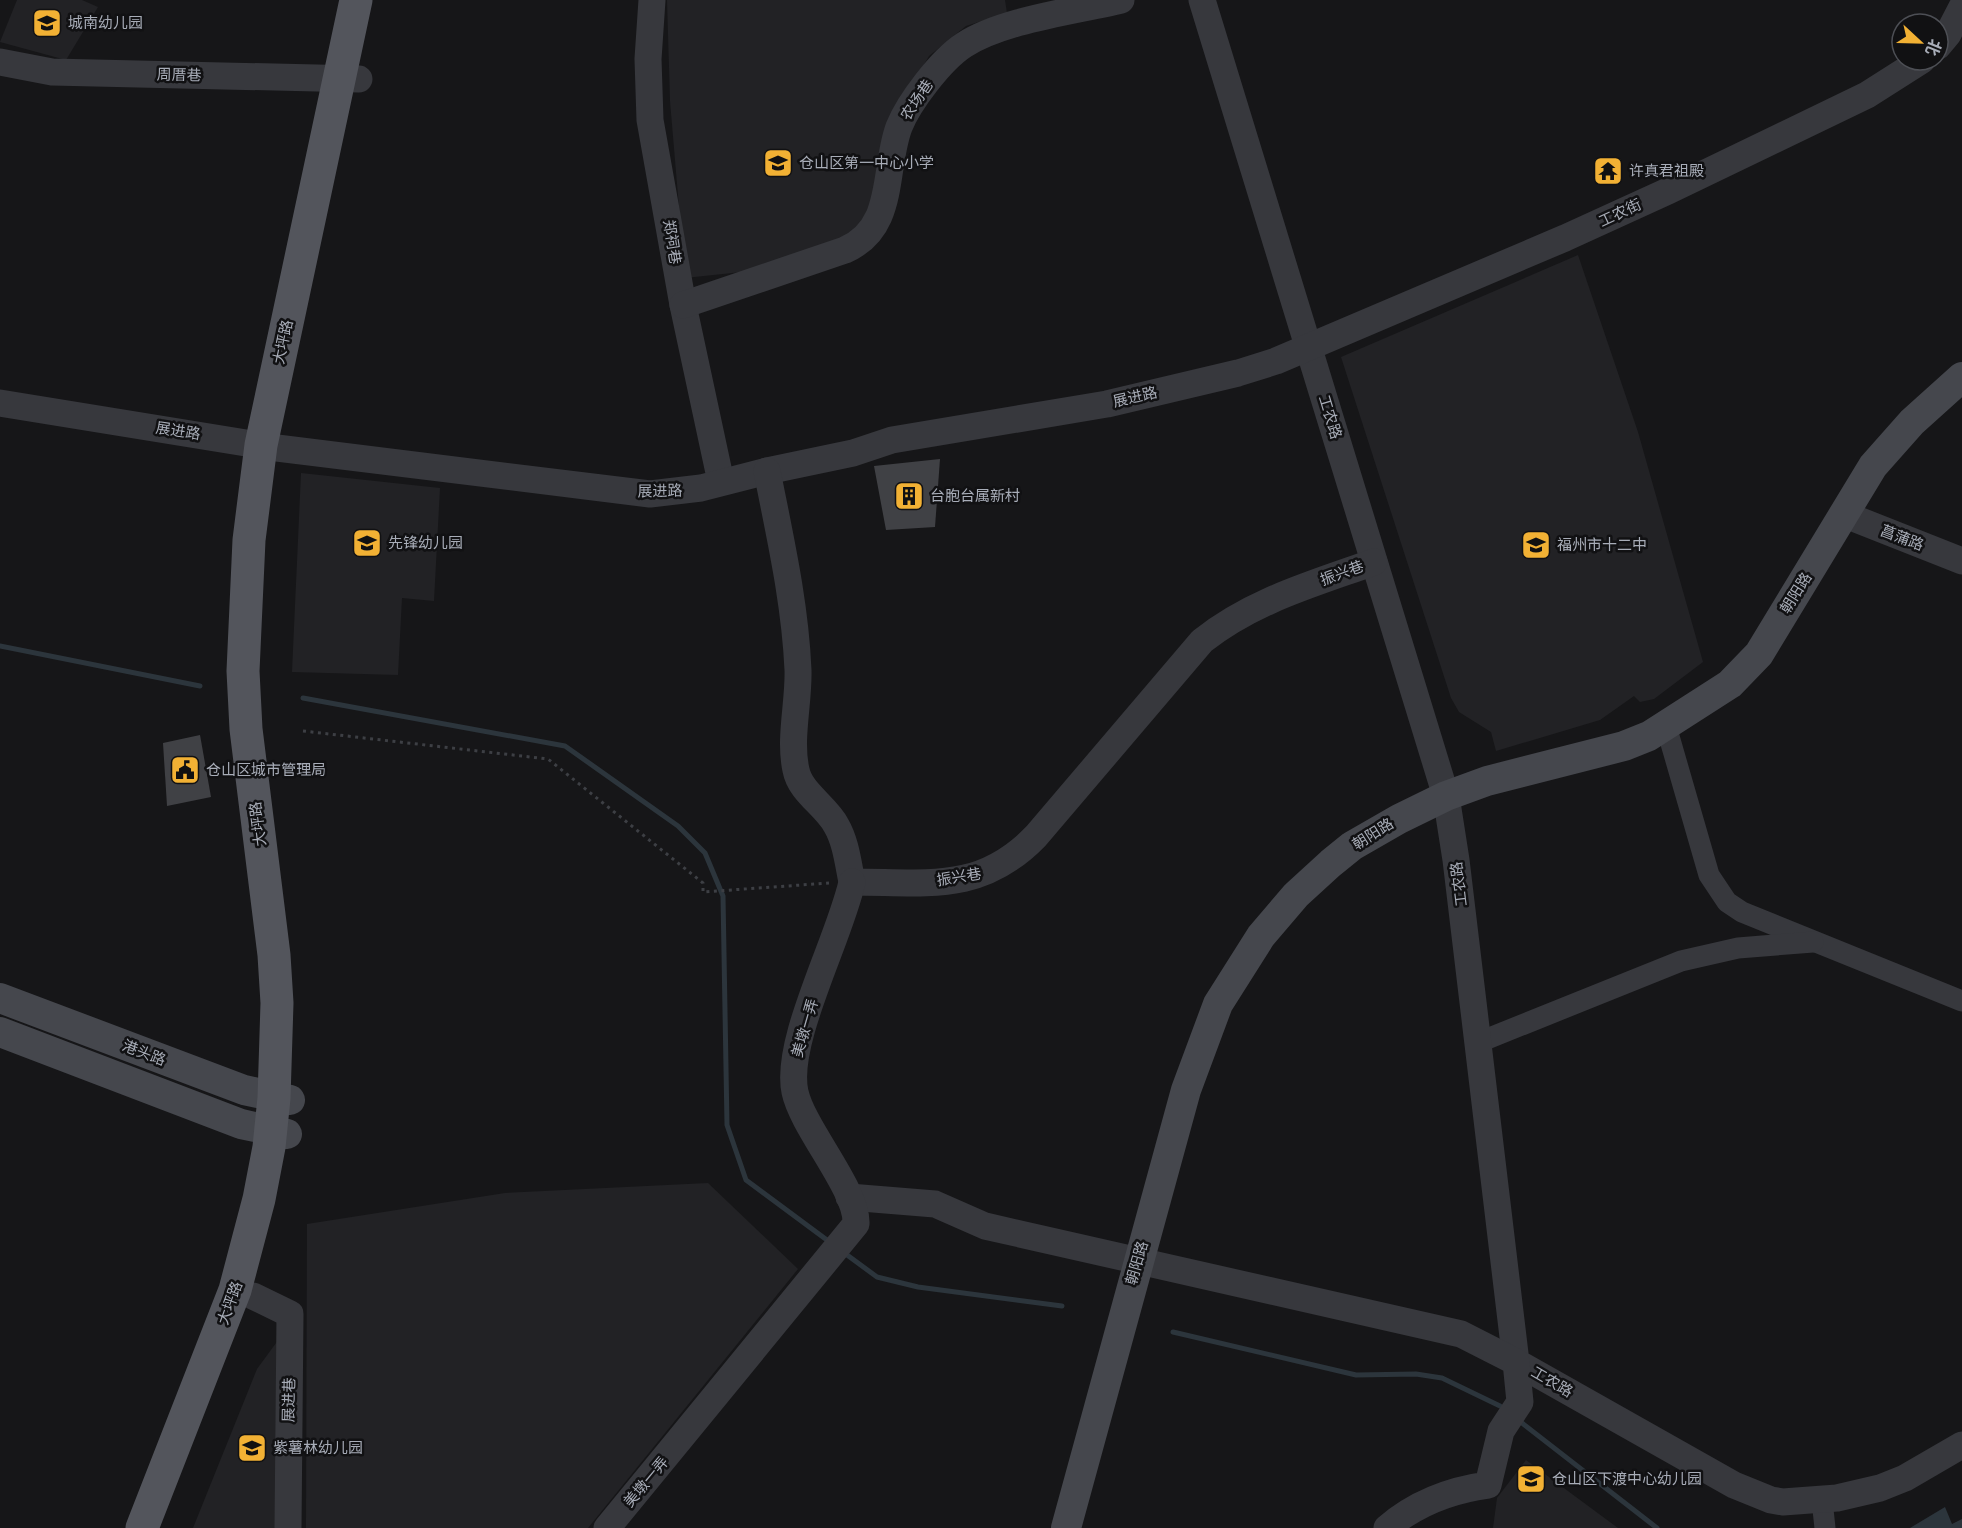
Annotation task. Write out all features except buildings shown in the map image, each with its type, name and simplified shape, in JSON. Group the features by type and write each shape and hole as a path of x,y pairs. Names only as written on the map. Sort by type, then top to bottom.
{"main road":[{"path":"349,79 356,0"},
{"path":"349,79 377,0"},
{"name":"大坪路","path":"142,1528 235,1290 279,1133 282,1099 276,980 252,672 262,606 269,446 349,79"},
{"name":"朝阳路","path":"1066,1528 1137,1262 1196,1059 1218,1004 1246,955 1279,913 1331,863 1373,833 1446,796 1487,781 1624,746 1666,726 1730,684 1749,665 1811,570 1873,466 1912,422 1962,377"},
{"name":"港头路","path":"0,998 226,1084 282,1099"},
{"path":"0,1032 241,1124 279,1133 279,1191 253,1296 164,1528"}],"street":[{"name":"郑祠巷","path":"652,0 648,59 650,120 683,305 721,482"},
{"name":"农场巷","path":"683,305 845,250 864,239 882,211 897,135 903,119 941,67 962,46 1003,28 1121,0"},
{"name":"工农路","path":"1202,0 1446,796 1456,860 1516,1362 1745,1491 1783,1502 1822,1500 1880,1488 1917,1472 1962,1445"},
{"path":"1950,39 1962,7"},
{"name":"周厝巷","path":"0,62 52,72 349,79"},
{"name":"工农街","path":"1309,349 1668,191 1867,95 1903,72"},
{"name":"展进路","path":"0,402 269,446 650,494 687,491 853,453 892,440 1107,404 1238,373 1309,349"},
{"path":"767,471 792,600 796,637 798,673 795,767 803,786 836,824 845,845 852,882"},
{"name":"菖蒲路","path":"1843,514 1962,561"},
{"name":"振兴巷","path":"852,882 960,880 986,873 1009,861 1036,836 1202,641 1226,622 1262,602 1374,562"},
{"path":"1666,726 1704,863 1721,896 1742,912 1820,941 1962,1001"},
{"name":"美墩一弄","path":"607,1528 856,1224 857,1218 849,1197 798,1103 794,1071 800,1032 835,939 852,882"},
{"path":"1477,1043 1681,961 1738,948 1820,941"},
{"path":"849,1197 934,1204 985,1226 1461,1334 1516,1362 1520,1402 1501,1431 1488,1485 1463,1490 1434,1500 1405,1514 1387,1528"},
{"name":"展进巷","path":"253,1296 290,1314 288,1528"},
{"path":"1822,1500 1825,1528"}],"path":[{"path":"303,731 548,759 703,883 704,892 734,888 852,882"}],"shaded area":[{"name":"城南幼儿园","path":"17,0 82,0 98,7 66,60 0,42"},
{"name":"仓山区第一中心小学","path":"667,0 1005,0 1007,13 966,26 929,56 884,136 877,189 855,235 751,271 685,278 670,101"},
{"name":"福州市十二中","path":"1578,255 1638,432 1703,662 1654,699 1640,702 1634,696 1600,720 1496,751 1491,732 1459,712 1451,698 1341,357"},
{"name":"先锋幼儿园","path":"301,473 440,488 434,601 402,598 398,675 292,672"},
{"path":"708,1183 798,1269 588,1528 306,1528 307,1224 505,1193"},
{"name":"紫薯林幼儿园","path":"279,1339 278,1528 193,1528 257,1369"},
{"name":"仓山区下渡中心幼儿园","path":"1526,1460 1618,1528 1493,1528 1497,1498"},
{"path":"1945,1507 1952,1524 1962,1519 1962,1528 1910,1528"}],"waterway":[{"path":"0,646 200,686"},
{"path":"303,698 565,746 678,826 705,853 723,896 727,1125 746,1180 831,1243"},
{"path":"843,1252 877,1277 918,1287 1062,1306"},
{"path":"1173,1332 1356,1375 1416,1374 1442,1378 1500,1406"},
{"path":"1522,1423 1657,1528"}],"place":[{"name":"城南幼儿园","path":"47,23"},
{"name":"仓山区第一中心小学","path":"778,163"},
{"name":"许真君祖殿","path":"1608,171"},
{"name":"台胞台属新村","path":"909,496"},
{"name":"先锋幼儿园","path":"367,543"},
{"name":"福州市十二中","path":"1536,545"},
{"name":"仓山区城市管理局","path":"185,770"},
{"name":"紫薯林幼儿园","path":"252,1448"},
{"name":"仓山区下渡中心幼儿园","path":"1531,1479"}]}
